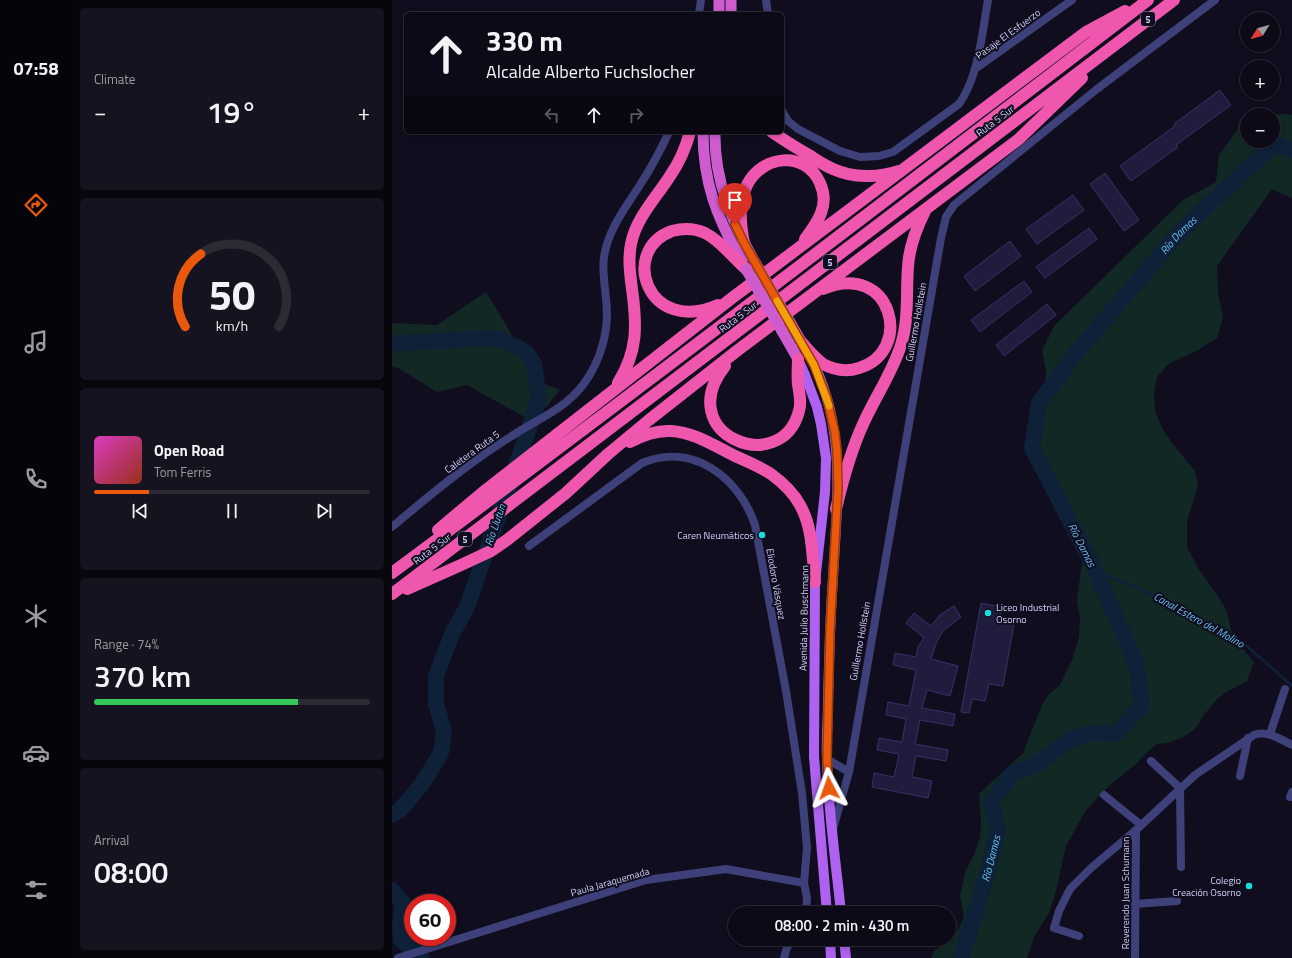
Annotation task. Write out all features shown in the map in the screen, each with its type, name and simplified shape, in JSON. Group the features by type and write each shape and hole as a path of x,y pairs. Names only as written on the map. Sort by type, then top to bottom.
{"highway":[{"path":"719,0 719,12"},
{"path":"731,0 731,12"},
{"path":"392,571 482,493 732,298 1086,32 1102,22 1147,0"},
{"name":"Ruta 5 Sur","path":"392,571 555,452 756,300 1147,0"},
{"name":"Ruta 5 Sur","path":"392,595 1174,0"},
{"path":"392,595 491,551 507,540 566,493 608,454 738,350 1019,139 1123,39"},
{"path":"612,392 628,365 635,338 636,319 629,263 631,243 643,215 677,164 689,134"},
{"path":"703,134 704,161 713,201 723,225 802,342 822,363 835,369 849,370 863,367 875,360 884,349 889,335 890,320 886,306 877,294 864,285 843,284 825,288 812,295"},
{"path":"715,134 716,161 721,186 735,224 744,243"},
{"path":"775,134 826,165 842,172 864,176 874,176 906,168"},
{"path":"751,267 744,243 740,216 743,196 747,185 754,175 764,167 775,162 789,160 802,164 815,174 821,185 824,198 820,217 796,250"},
{"path":"836,509 843,480 857,438 870,409 892,370 901,344 907,316 909,255 915,232 926,209"},
{"path":"732,298 714,307 695,312 680,312 668,308 657,300 652,294 647,283 645,263 649,250 657,240 668,232 683,229 697,230 716,240 751,267"},
{"name":"Avenida Julio Buschmann","path":"751,267 782,331 798,359"},
{"path":"738,350 716,379 710,392 710,400 713,416 721,429 733,439 748,444 762,445 776,440 793,426 799,413 800,406 798,359"},
{"path":"608,454 643,435 662,431 671,431 694,436 766,470 786,487 796,499 804,513 810,532 815,582"}],"main road":[{"path":"802,342 816,370 827,398 837,457 830,631 827,759 832,831 840,906"},
{"name":"Avenida Julio Buschmann","path":"798,359 812,391 817,407 826,458 825,492 815,582 814,758 827,906"},
{"path":"831,946 832,958"},
{"path":"845,946 846,958"}],"street":[{"path":"700,12 701,0"},
{"path":"766,0 768,12"},
{"path":"784,114 798,129 840,151 860,157 879,156 894,152 959,104 966,95 975,70 988,0"},
{"name":"Pasaje El Esfuerzo","path":"975,70 1072,0"},
{"name":"Guillermo Hollstein","path":"832,831 849,772 940,238 946,217 954,205 979,183 1097,89 1215,0"},
{"name":"Caletera Ruta 5","path":"392,527 463,470 515,433 544,418 569,400 590,375 600,355 606,327 607,310 603,268 609,236 618,218 655,161 668,134"},
{"name":"Eliodoro Vásquez","path":"529,546 642,463 649,460 673,456 696,461 720,474 736,489 747,506 755,525 786,691 802,793 807,848 804,883"},
{"path":"1270,734 1284,688"},
{"path":"1080,936 1054,928 1059,911 1070,889 1091,868 1138,828 1195,775 1248,738 1259,733 1270,734 1292,745"},
{"path":"1240,776 1248,738"},
{"path":"827,759 849,772"},
{"path":"1151,761 1180,788 1180,867"},
{"path":"1104,795 1138,828"},
{"name":"Reverendo Juan Schumann","path":"1135,958 1135,904 1138,828"},
{"name":"Paula Jaraquemada","path":"398,958 646,880 726,869 804,883"},
{"path":"804,883 807,898 806,906"},
{"path":"1135,904 1177,901"},
{"path":"784,958 789,946"}],"green space":[{"path":"1280,114 1292,115 1292,198 1272,189 1217,266 1218,294 1223,317 1217,338 1198,350 1168,364 1157,377 1154,393 1155,411 1162,428 1195,471 1198,486 1187,521 1187,547 1198,568 1223,604 1228,616 1232,636 1254,662 1247,681 1225,693 1216,700 1195,729 1183,737 1171,742 1157,744 1147,752 1137,763 1110,785 1086,810 1066,846 1055,895 1049,913 1034,937 1027,958 931,958 935,950 942,946 956,946 956,933 964,918 960,896 965,872 975,853 980,837 981,822 979,794 1023,753 1043,703 1050,693 1060,685 1072,660 1079,637 1080,617 1077,601 1081,569 1085,555 1084,545 1070,515 1057,498 1050,485 1044,467 1039,439 1038,421 1039,402 1045,384 1046,370 1042,351 1054,326 1183,200 1216,182 1219,155 1237,130 1240,119 1240,148 1280,148"},
{"path":"486,292 541,383 560,390 548,405 530,420 467,385 437,392 400,369 392,366 392,323 437,325"}],"building":[{"path":"1220,90 1231,105 1176,145 1178,147 1131,181 1120,166 1175,126 1174,124"},
{"path":"1105,173 1139,220 1124,231 1090,184"},
{"path":"1073,195 1084,210 1037,244 1026,229"},
{"path":"1089,228 1097,239 1045,278 1036,267"},
{"path":"1010,241 1021,256 975,291 964,276"},
{"path":"1024,281 1032,292 980,332 971,320"},
{"path":"1047,304 1056,315 1004,356 996,345"},
{"path":"981,603 1002,607 1000,621 1014,624 1003,686 989,684 985,701 972,699 969,713 961,712"},
{"path":"954,606 961,617 943,631 937,641 931,659 958,666 950,696 927,690 922,708 955,714 953,726 920,720 915,744 948,750 946,761 916,756 912,777 932,781 928,798 872,787 874,773 894,777 899,754 877,750 879,738 902,742 906,719 886,715 888,702 909,706 916,670 893,665 895,653 916,657 918,647 924,638 906,623 914,613 931,626 940,615"}],"waterway":[{"name":"Río Damas","path":"961,958 987,875 998,830 991,803 1012,774 1037,764 1071,739 1092,733 1116,734 1142,705 1136,663 1093,565 1032,448 1039,403 1076,353 1179,233 1274,144 1292,150"},
{"name":"Río Llutun","path":"392,343 497,338 527,353 534,364 539,399 467,607 452,634 436,676 436,704 444,731 441,753 422,784 400,810 392,815"},
{"name":"Canal Estero del Molino","path":"1096,572 1137,587 1247,646 1292,686"},
{"name":"Río Llutun","path":"392,890 403,903 400,926 401,940 422,958"}],"slow traffic":[{"path":"777,301 814,365 829,406"}],"place":[{"name":"Caren Neumáticos","path":"762,535"},
{"name":"Liceo Industrial Osorno","path":"988,613"},
{"name":"Colegio Creación Osorno","path":"1249,886"}],"route":[{"path":"735,224 744,243 814,365 827,398 835,433 838,488 830,631 827,759 829,788"}]}
